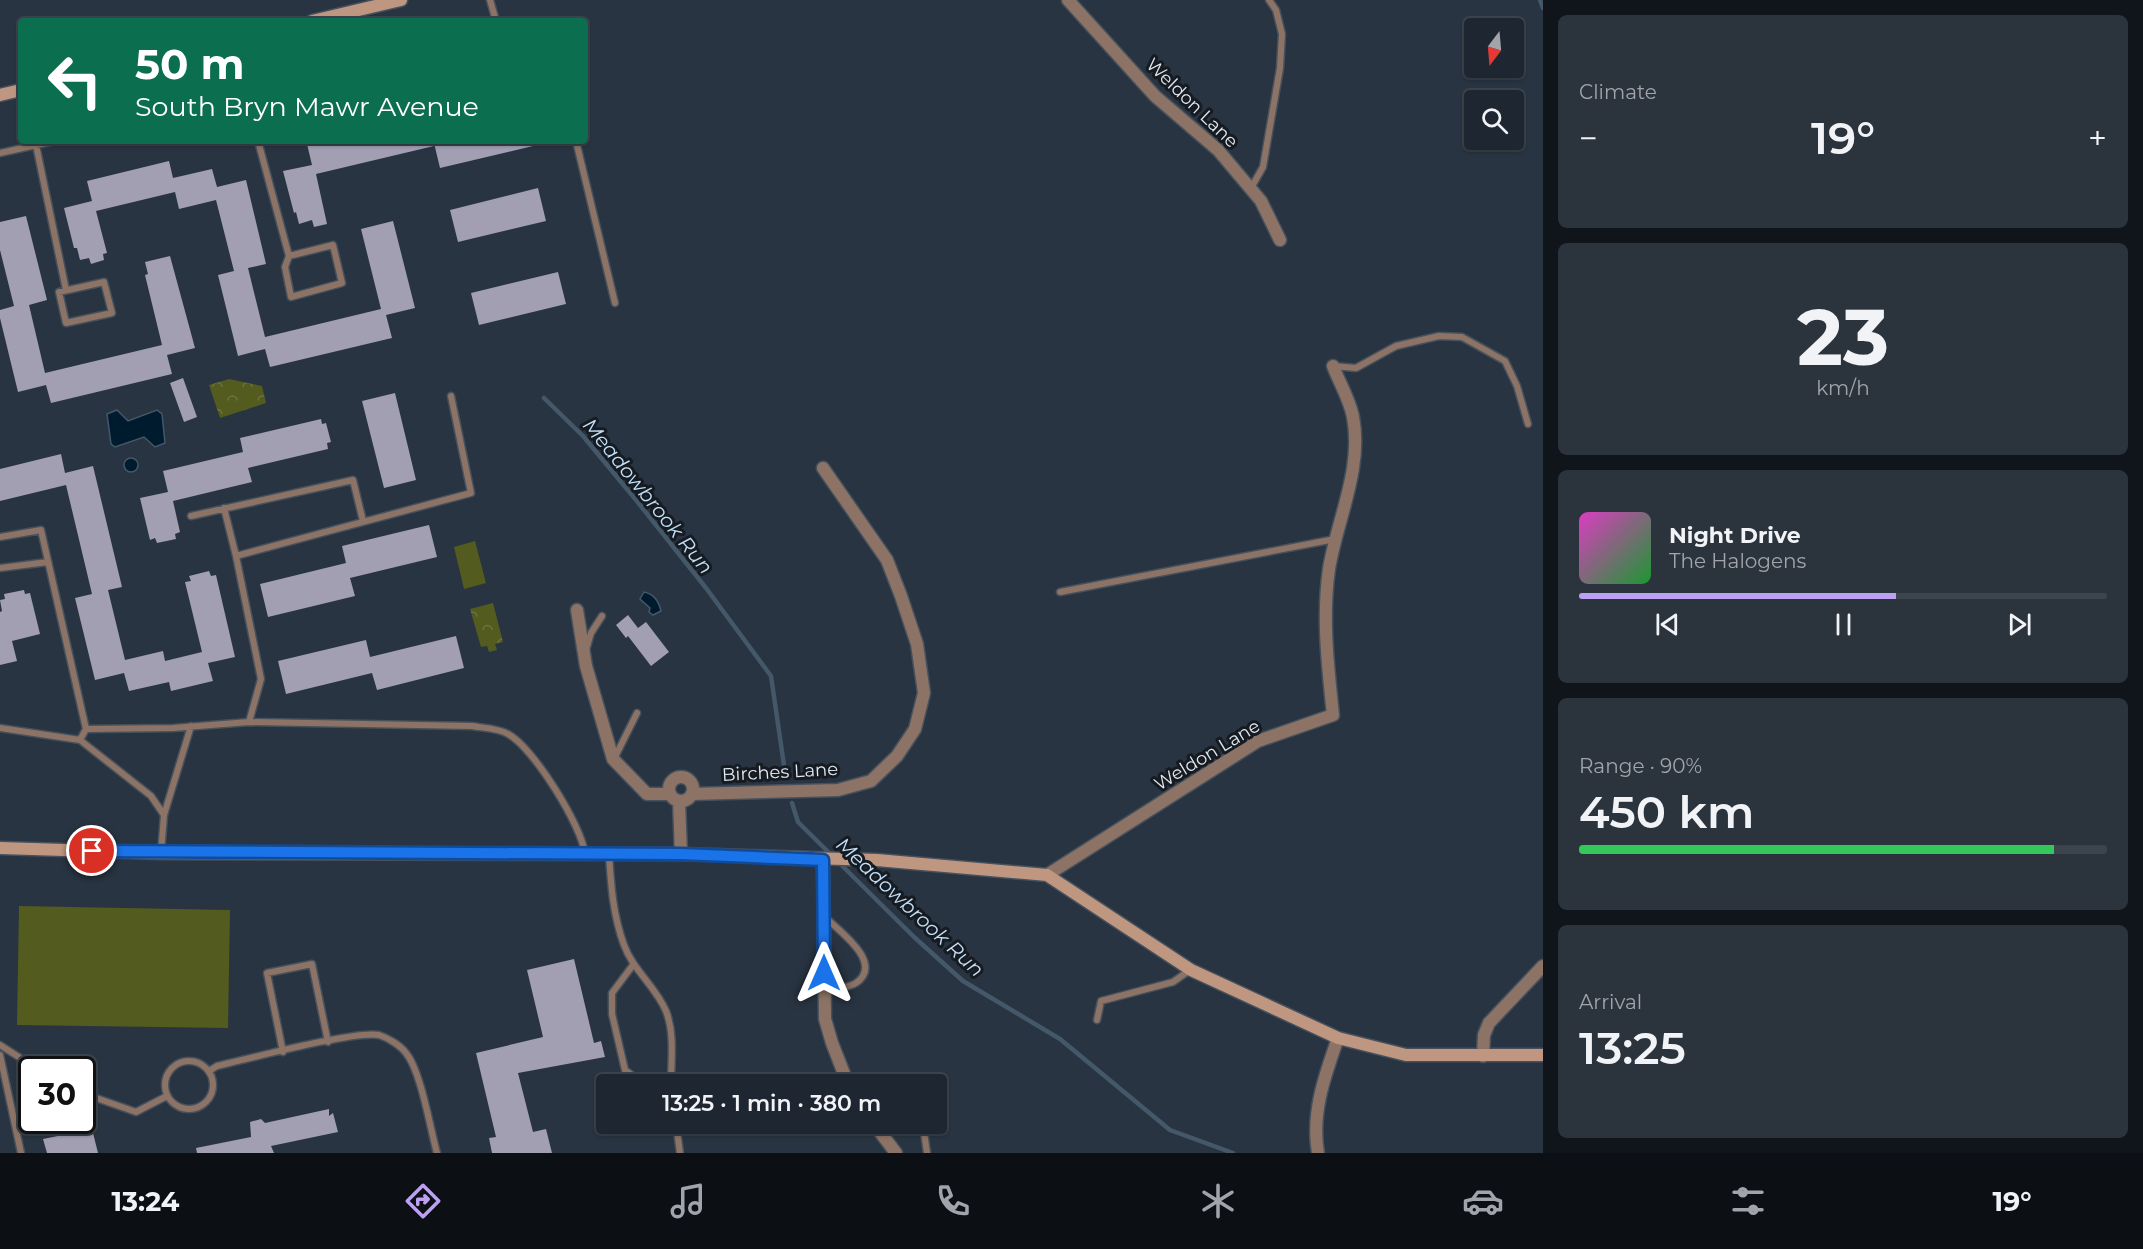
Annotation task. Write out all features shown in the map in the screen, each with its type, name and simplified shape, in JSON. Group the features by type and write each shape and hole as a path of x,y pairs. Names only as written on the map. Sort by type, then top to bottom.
{"main road":[{"path":"325,18 401,0"},
{"path":"0,94 18,91"},
{"path":"0,848 161,853 681,854 877,860 1047,875 1191,970 1338,1038 1406,1055 1543,1055"}],"street":[{"name":"Weldon Lane","path":"1068,0 1155,96 1218,150 1261,201 1280,240"},
{"name":"Weldon Lane","path":"1047,875 1258,741 1333,715 1326,642 1329,571 1352,469 1355,434 1353,415 1333,366"},
{"name":"Birches Lane","path":"674,798 689,798 692,794 838,790 872,781 897,756 915,729 924,693 917,644 901,596 887,560 823,468"},
{"path":"577,610 584,656 613,759 647,794 674,798"},
{"path":"681,854 670,784 678,777 688,780 692,784 692,794"},
{"path":"827,860 824,916 825,1018 844,1074"},
{"path":"1483,1056 1484,1035 1489,1023 1543,966"},
{"path":"1317,1147 1320,1087 1338,1038"},
{"path":"882,1134 896,1153"}],"lane":[{"path":"490,0 495,18"},
{"path":"1251,189 1263,167 1280,68 1282,34 1276,10 1269,0"},
{"path":"0,153 40,144"},
{"path":"259,144 289,256 285,267 291,297 342,284 333,245 289,256"},
{"path":"577,144 615,303"},
{"path":"36,145 66,290"},
{"path":"104,282 112,313 66,323 59,292 66,290 104,282"},
{"path":"1333,366 1356,368 1396,346 1439,336 1462,337 1505,361 1517,386 1528,423"},
{"path":"236,556 471,493 451,396"},
{"path":"191,516 353,480 363,521"},
{"path":"224,508 261,679 249,722"},
{"path":"0,537 41,530 86,729 80,740"},
{"path":"1060,592 1335,539"},
{"path":"0,568 48,562"},
{"path":"584,656 591,633 603,616"},
{"path":"613,759 638,713"},
{"path":"86,729 249,722 472,726 506,732 521,742 537,761 577,827 586,854"},
{"path":"161,853 164,815 191,726"},
{"path":"0,728 80,740 151,796 164,815"},
{"path":"609,854 612,902 624,946 633,964 666,1010 672,1034 671,1074"},
{"path":"824,916 860,951 866,964 862,978 856,982 824,992"},
{"path":"283,1052 267,973 312,964 328,1042"},
{"path":"630,1074 625,1070 612,1014 612,993 633,964"},
{"path":"1097,1020 1101,1001 1173,982 1191,970"},
{"path":"209,1071 217,1066 328,1042 378,1035 394,1042 406,1053 414,1067 437,1153"},
{"path":"0,1045 18,1057"},
{"path":"0,1055 21,1153"},
{"path":"196,1061 209,1071 213,1086 212,1094 202,1106 186,1109 172,1102 167,1096 164,1088 168,1072 180,1062 196,1061"},
{"path":"96,1097 136,1112 167,1096"},
{"path":"677,1134 680,1153"},
{"path":"924,1134 927,1153"}],"green space":[{"path":"229,379 262,386 266,403 220,418 209,385"},
{"path":"475,541 486,583 464,589 454,547"},
{"path":"493,603 503,642 495,644 497,650 489,652 487,646 481,647 470,609"},
{"path":"19,906 230,910 228,1028 17,1025"}],"water":[{"path":"117,410 128,421 157,410 162,414 165,443 155,447 144,437 115,447 111,444 107,414"},
{"path":"131,458 136,460 138,465 136,470 131,472 126,470 124,465 126,460"},
{"path":"644,592 655,599 661,611 653,615 649,612 650,608 640,599"}],"building":[{"path":"307,144 434,144 434,146 316,174 327,224 314,227 312,220 299,224 283,171 312,165"},
{"path":"434,144 533,144 533,146 440,168"},
{"path":"169,161 173,178 212,169 217,187 246,180 266,264 248,268 265,337 381,309 361,229 393,221 415,308 386,315 392,338 270,367 265,349 238,356 218,275 234,271 216,200 179,209 175,192 96,211 107,253 103,254 104,260 91,264 89,258 80,260 77,248 74,248 64,208 92,201 87,181"},
{"path":"538,188 546,221 458,242 450,210"},
{"path":"26,216 47,300 29,305 45,373 162,345 145,275 148,274 145,262 170,256 195,348 167,355 172,374 51,403 46,385 18,392 0,318 0,310 14,306 0,250 0,222"},
{"path":"558,272 566,304 479,325 471,293"},
{"path":"183,378 197,417 184,422 170,383"},
{"path":"395,393 416,480 384,488 362,401"},
{"path":"321,419 322,424 326,423 331,442 327,443 328,449 248,468 252,482 173,501 180,532 175,534 176,539 157,543 155,538 150,540 140,498 168,492 163,471 243,452 240,438"},
{"path":"61,454 65,473 93,466 122,587 108,590 125,660 163,651 165,661 202,652 185,582 191,581 189,576 209,571 211,576 216,575 235,657 208,663 213,681 171,691 169,682 129,691 124,673 95,680 75,598 92,594 66,485 0,501 0,469"},
{"path":"429,525 437,557 350,578 355,596 268,617 260,584 346,563 342,546"},
{"path":"24,590 25,594 30,593 40,634 12,641 17,661 0,665 0,612 2,611 0,600 5,599 4,594"},
{"path":"628,615 638,628 646,622 669,652 651,666 628,636 626,638 616,625"},
{"path":"456,636 464,668 377,690 372,673 286,694 278,661 366,640 370,657"},
{"path":"574,959 594,1043 601,1041 605,1057 518,1073 533,1132 546,1129 552,1153 492,1153 489,1138 496,1137 476,1053 543,1037 527,970"},
{"path":"329,1109 329,1116 333,1113 338,1132 271,1146 274,1153 197,1153 196,1148 251,1137 250,1122 261,1119 265,1123"},
{"path":"68,1134 93,1134 98,1153 47,1153 43,1139"}],"waterway":[{"path":"1540,0 1543,8"},
{"name":"Meadowbrook Run","path":"544,398 583,436 636,500 706,588 771,676 786,779"},
{"name":"Meadowbrook Run","path":"792,803 798,822 914,937 963,981 1060,1039 1170,1130 1233,1153"}],"route":[{"path":"92,851 681,854 823,860 824,973"}]}
